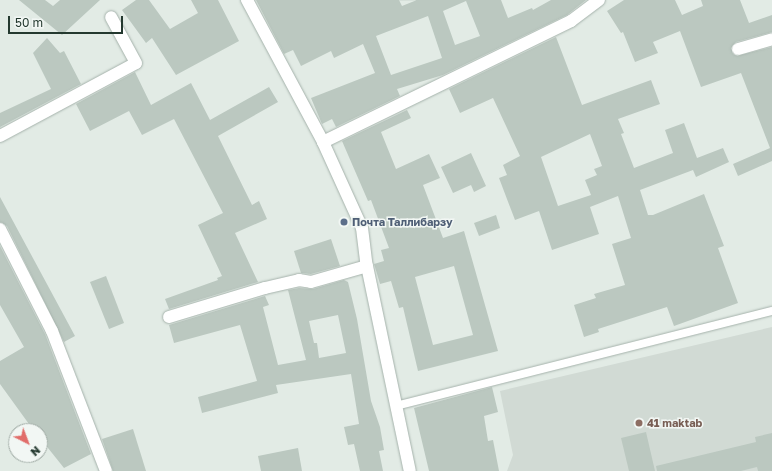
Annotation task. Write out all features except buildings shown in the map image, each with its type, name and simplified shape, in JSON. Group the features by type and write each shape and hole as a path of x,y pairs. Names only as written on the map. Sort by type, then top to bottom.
{"street":[{"path":"247,0 323,142 362,228 367,266 410,471"},
{"path":"323,142 571,21 593,1"},
{"path":"0,136 136,63 111,17"},
{"path":"738,49 772,39"},
{"path":"0,229 52,331 106,471"},
{"path":"170,317 265,288 299,280 311,282 367,266"}],"lane":[{"path":"396,406 772,312"}],"shaded area":[{"name":"41 maktab","path":"772,327 772,471 507,471 513,455 500,391"}],"place":[{"name":"Почта Таллибарзу","path":"344,222"},
{"name":"41 maktab","path":"639,423"}]}
